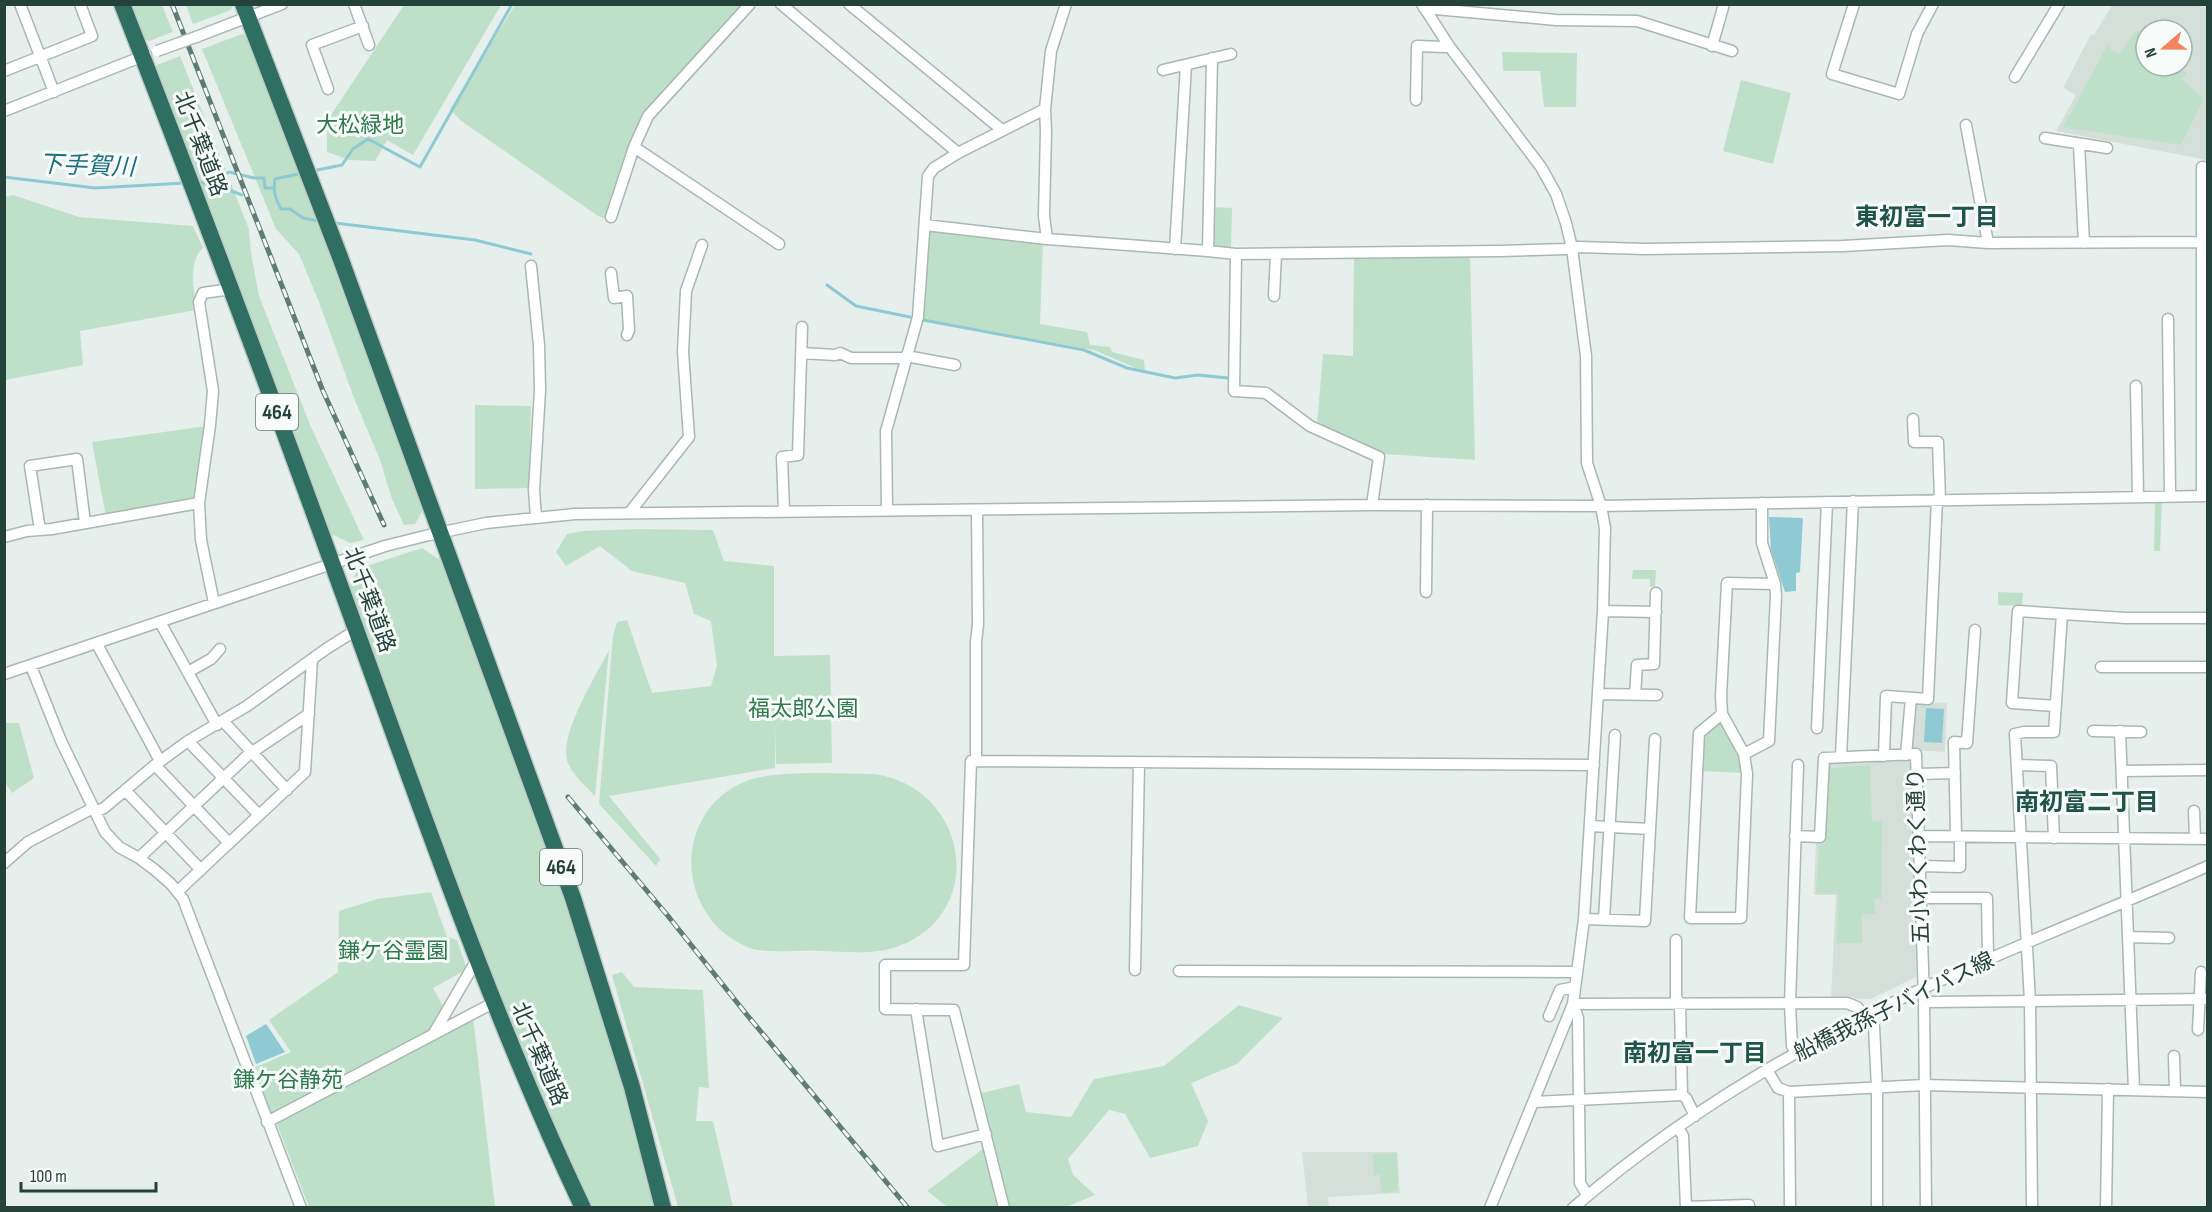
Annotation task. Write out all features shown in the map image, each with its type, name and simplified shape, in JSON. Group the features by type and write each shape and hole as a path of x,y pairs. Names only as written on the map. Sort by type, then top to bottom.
{"highway":[{"name":"北千葉道路","path":"122,4 150,54 164,111 221,261 476,961 528,1087 583,1208"},
{"name":"464","path":"242,14 288,120 340,257 593,957 632,1087 663,1208"}],"street":[{"path":"20,4 54,92"},
{"path":"4,71 92,36 80,4"},
{"path":"4,111 150,54 242,14 282,4"},
{"path":"354,4 369,45"},
{"path":"611,217 633,147 648,116 750,4"},
{"path":"781,4 958,153"},
{"path":"849,4 1002,130"},
{"path":"1047,239 1044,216 1045,109 1051,51 1066,4"},
{"path":"1712,45 1724,4"},
{"path":"1854,4 1832,74 1899,94 1917,34 1933,4"},
{"path":"2014,77 2059,4"},
{"path":"1423,6 1556,20 1638,21 1732,51"},
{"path":"1423,6 1449,46 1541,167 1556,194 1572,248 1586,357 1587,463 1601,506 1605,528 1603,611 1584,919 1573,1004 1490,1208"},
{"path":"328,88 312,45 363,26"},
{"path":"1416,100 1417,46 1449,46"},
{"path":"1163,70 1231,54"},
{"path":"1208,250 1212,58"},
{"path":"1175,249 1186,65"},
{"path":"887,510 886,431 918,317 928,176 934,168 958,153 1045,109"},
{"path":"1966,125 1988,243"},
{"path":"2045,138 2107,148"},
{"path":"2079,144 2084,243"},
{"path":"633,147 779,244"},
{"path":"4,674 386,546 486,523 575,514 1372,505 1601,506 2205,496 2201,242 2205,224 2205,167"},
{"path":"925,225 1047,239 1236,254 1843,246 1948,240 1988,243 2201,242"},
{"path":"630,512 689,437 683,352 686,291 702,245"},
{"path":"1236,254 1234,391 1266,393 1310,426 1379,457 1372,505"},
{"path":"1274,296 1276,254"},
{"path":"531,266 540,378 534,490 536,518"},
{"path":"610,273 614,298 627,297 629,328 627,335"},
{"path":"214,603 201,540 199,503 213,391 199,302 203,294 231,289"},
{"path":"2168,319 2170,496"},
{"path":"784,511 782,457 798,455 802,327"},
{"path":"802,353 835,355 840,353 850,358 906,357 954,365"},
{"path":"2136,386 2138,496"},
{"path":"1884,756 1886,696 1928,699 1938,499 1938,442 1914,442 1913,419"},
{"path":"40,530 30,466 77,459 85,523"},
{"path":"1841,757 1853,501"},
{"path":"1744,754 1769,741 1775,584 1762,543 1762,502"},
{"path":"1818,728 1827,502"},
{"path":"4,537 199,503"},
{"path":"1426,592 1427,505"},
{"path":"976,761 977,510"},
{"path":"1722,714 1699,733 1690,918 1741,918 1747,774 1744,754 1722,714 1727,583 1775,584"},
{"path":"1635,695 1636,665 1654,664 1656,593"},
{"path":"1603,611 1656,612"},
{"path":"2056,706 2012,703 2018,611 2126,618 2208,618"},
{"path":"2032,1208 2030,1001 2015,734 2054,732 2061,614"},
{"path":"160,622 220,723 287,789"},
{"path":"4,863 28,842 94,810 104,808 157,763 188,741 220,723 356,630"},
{"path":"1920,866 1960,867 1960,840 1956,836 1954,742 1966,743 1975,630"},
{"path":"97,644 157,763 229,843"},
{"path":"188,672 211,659 220,649"},
{"path":"178,891 305,772 312,660"},
{"path":"31,666 61,741 110,840 139,858 178,891 189,912 301,1208"},
{"path":"2101,667 2208,667"},
{"path":"1598,694 1657,695"},
{"name":"五小わくわく通り","path":"1911,698 1906,755 1916,754 1917,774 1926,1208"},
{"path":"139,858 252,752 309,714"},
{"path":"2093,731 2141,732"},
{"path":"2120,731 2134,1090"},
{"path":"1604,920 1615,735"},
{"path":"1584,919 1646,921 1655,739"},
{"path":"188,741 259,815"},
{"path":"1795,836 1820,837 1824,758 1906,755"},
{"path":"1004,1208 954,1010 885,1009 885,965 964,965 970,761 1594,765"},
{"path":"1136,970 1139,763"},
{"path":"1796,1053 1792,1046 1790,1004 1798,765"},
{"path":"2017,765 2051,766 2054,837"},
{"path":"2122,771 2207,770"},
{"path":"1917,774 1955,773"},
{"path":"125,790 201,870"},
{"path":"2194,811 2195,839"},
{"path":"1590,826 1650,829"},
{"path":"1919,836 2208,839"},
{"name":"船橋我孫子バイパス線","path":"1573,1207 1695,1116 1796,1053 1923,989 2208,866"},
{"path":"1921,898 1987,898 1988,960"},
{"path":"2129,937 2169,938"},
{"path":"1676,940 1676,998 1680,1004 1682,1095"},
{"path":"434,1033 476,961"},
{"path":"1179,971 1577,972"},
{"path":"2198,1030 2204,999 2201,972"},
{"path":"1549,1016 1560,990 1575,987"},
{"path":"1930,1002 2204,999"},
{"path":"267,1122 493,1003"},
{"path":"1573,1004 1847,1003 1857,1007 1874,1027 1877,1088 1877,1208"},
{"path":"1573,1004 1578,1018 1580,1183 1587,1195"},
{"path":"916,1010 938,1146 986,1134"},
{"path":"2174,1056 2175,1091"},
{"path":"1767,1070 1778,1088 1789,1092 1924,1085 2208,1092"},
{"path":"2106,1208 2108,1089"},
{"path":"1789,1092 1790,1208"},
{"path":"1534,1102 1682,1095 1686,1098 1695,1116"},
{"path":"1678,1128 1683,1136 1686,1207 1749,1204 1749,1208"}],"shaded area":[{"path":"2112,5 2207,5 2207,160 2056,131 2076,95 2063,88 2091,34 2094,35"},
{"path":"1913,702 1947,703 1945,752 1911,750"},
{"path":"1912,757 1916,977 1871,999 1831,998 1836,895 1814,895 1816,840 1826,763"},
{"path":"1302,1152 1397,1152 1400,1193 1328,1197 1329,1207 1308,1207"}],"green space":[{"path":"130,5 162,5 173,32 149,41 143,38"},
{"path":"186,5 233,5 231,10 193,24"},
{"name":"大松緑地","path":"404,5 501,5 413,155 387,140 375,161 350,160 327,152 327,121"},
{"path":"515,5 745,5 644,118 608,215 604,218 460,120 450,109"},
{"path":"242,34 249,37 423,510 415,524 404,525 392,499 380,460 299,254 276,229 202,49"},
{"path":"2134,34 2134,78 2183,78 2182,80 2204,98 2181,145 2063,127 2107,46 2119,54"},
{"path":"1502,52 1577,53 1576,107 1544,107 1540,71 1503,71"},
{"path":"180,56 249,229 259,296 311,427 364,540 350,543 327,532 155,72 157,65"},
{"path":"1741,80 1791,93 1773,164 1723,151"},
{"path":"13,195 79,217 193,226 203,248 198,254 193,269 196,310 80,331 83,365 5,380 5,197"},
{"path":"1212,207 1232,208 1231,249 1215,249 1210,244"},
{"path":"929,229 1043,241 1040,324 1087,332 1090,345 1110,347 1112,352 1144,360 1145,372 1094,350 1020,339 921,319"},
{"path":"1470,256 1475,460 1384,454 1317,424 1323,354 1353,356 1354,257"},
{"path":"475,405 531,406 529,488 475,489"},
{"path":"207,426 198,500 106,517 92,442"},
{"path":"2155,501 2162,502 2160,551 2154,551"},
{"name":"福太郎公園","path":"713,530 724,561 774,566 774,656 830,655 832,763 776,764 775,728 775,768 609,796 660,859 656,866 599,804 613,636 617,622 627,620 652,693 711,686 717,666 711,621 694,614 685,583 632,571 600,546 566,566 556,552 567,534 583,531"},
{"path":"422,548 440,560 512,750 607,1030 657,1207 588,1207 500,1008 349,586 358,569"},
{"path":"1633,570 1656,570 1655,587 1650,587 1650,579 1632,579"},
{"path":"1998,592 2023,593 2022,606 1998,605"},
{"path":"609,650 595,796 573,772 566,752 573,723 587,690"},
{"path":"1720,722 1740,755 1744,773 1701,771 1703,738"},
{"path":"5,723 19,723 34,778 12,793 5,782"},
{"path":"1870,765 1872,821 1882,822 1881,899 1874,899 1875,914 1862,914 1862,943 1837,943 1838,894 1816,893 1819,844 1825,844 1829,768"},
{"path":"875,774 907,784 931,803 948,826 956,853 955,881 946,907 927,930 899,946 879,951 757,950 725,934 707,915 696,892 692,866 694,841 703,818 720,797 744,782 772,775"},
{"name":"鎌ケ谷霊園","path":"431,892 447,937 457,940 467,969 433,988 444,1008 428,1032 272,1115 254,1068 291,1052 269,1020 338,972 339,911 377,899"},
{"path":"622,972 634,987 703,990 709,1088 699,1087 696,1121 713,1121 733,1207 678,1207 612,975"},
{"path":"1239,1005 1283,1018 1237,1064 1191,1083 1208,1121 1198,1146 1150,1158 1125,1114 1109,1110 1068,1159 1073,1175 1095,1195 1066,1207 949,1208 927,1191 984,1148 978,1094 1019,1084 1026,1112 1071,1117 1094,1079 1164,1066"},
{"path":"473,1017 495,1207 309,1207 276,1122"},
{"path":"1397,1153 1398,1191 1381,1193 1380,1175 1374,1175 1373,1154"}],"water":[{"path":"1769,517 1803,518 1800,572 1796,573 1796,591 1785,592 1771,550"},
{"path":"1926,708 1944,709 1942,743 1924,742"},
{"path":"266,1024 285,1052 256,1064 246,1036"}],"waterway":[{"path":"312,171 342,165 353,149 368,139 420,167 512,4"},
{"path":"211,183 229,172 264,178 265,188 273,188"},
{"path":"303,173 275,179 276,198 281,209 290,209 303,218 319,221"},
{"name":"下手賀川","path":"4,177 95,188 185,183"},
{"path":"198,183 211,183 242,195"},
{"path":"335,223 475,240 531,254"},
{"path":"827,285 856,306 910,317"},
{"path":"923,320 1084,350 1127,368 1175,378 1198,375 1228,378"}],"railway":[{"path":"172,4 323,391 384,525"},
{"path":"568,797 908,1208"}],"district":[{"name":"東初富一丁目","path":"1927,217"},
{"name":"南初富二丁目","path":"2087,802"},
{"name":"南初富一丁目","path":"1695,1053"}],"park label":[{"name":"鎌ケ谷静苑","path":"288,1080"}]}
